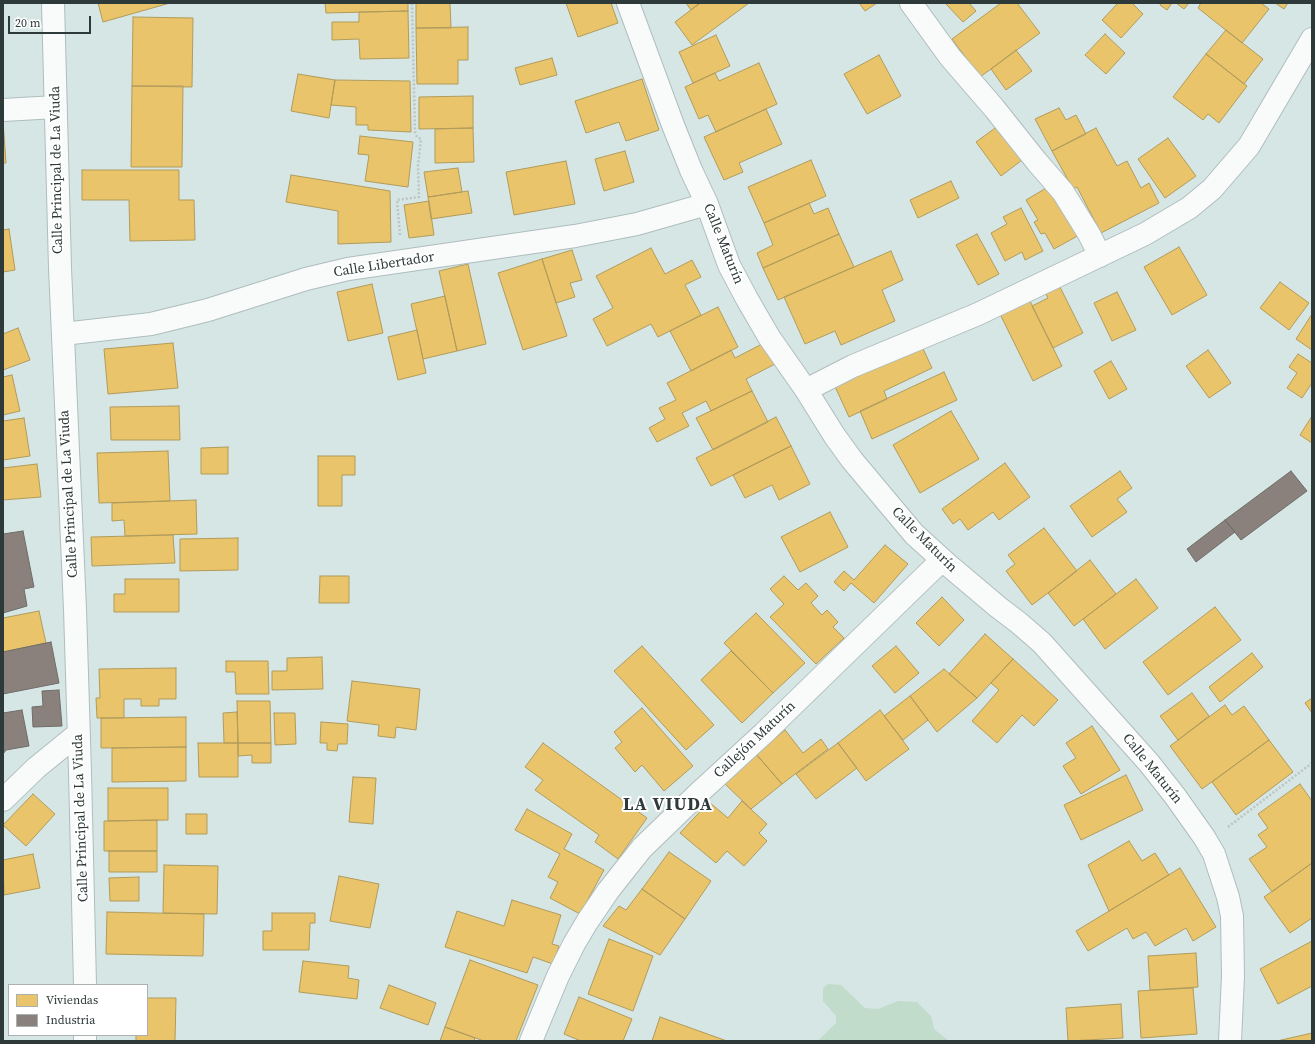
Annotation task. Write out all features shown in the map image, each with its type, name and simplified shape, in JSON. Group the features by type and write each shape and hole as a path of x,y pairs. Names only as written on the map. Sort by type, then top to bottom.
{"street":[{"name":"Calle Principal de La Viuda","path":"53,3 63,334 79,733 84,984"},
{"name":"Calle Maturín","path":"628,3 673,126 691,170 708,204 729,265 769,336 806,390 834,435 852,460 905,524 942,560 976,589 1019,622 1042,643 1149,763 1175,796 1208,843 1214,854 1228,897 1232,916 1233,976 1230,1041"},
{"path":"911,3 950,57 1063,192 1100,256"},
{"path":"806,390 853,366 978,314 1145,234 1189,208 1212,189 1249,146 1312,39"},
{"path":"3,110 56,107"},
{"name":"Calle Libertador","path":"63,334 151,324 208,310 306,279 348,269 575,236 637,224 708,204"},
{"name":"Callejón Maturín","path":"531,1041 558,976 574,944 608,891 638,853 664,826 764,733 942,560"},
{"path":"3,800 36,768 79,733"}],"path":[{"path":"402,262 397,200 419,197 418,166 421,139 415,132 412,3"},
{"path":"1208,843 1312,763"}],"green space":[{"path":"828,984 841,985 865,1008 878,1009 898,1001 917,1002 931,1016 934,1029 949,1041 818,1041 836,1023 836,1016 823,1001 823,988"}],"building: Viviendas":[{"path":"98,3 170,3 103,22"},
{"path":"325,3 408,3 408,11 326,13"},
{"path":"416,3 450,3 451,28 416,28"},
{"path":"566,3 611,3 618,23 578,37"},
{"path":"686,3 700,3 691,10"},
{"path":"700,3 749,3 692,45 675,22"},
{"path":"859,3 877,3 865,11"},
{"path":"945,3 969,3 976,11 963,22"},
{"path":"1001,3 1017,3 1040,33 980,77 952,39"},
{"path":"1118,3 1132,3 1143,14 1121,38 1102,20"},
{"path":"1161,3 1172,3 1167,10 1160,5"},
{"path":"1176,3 1189,3 1184,9"},
{"path":"1201,3 1261,3 1269,9 1242,43 1198,8"},
{"path":"1275,3 1288,3 1284,9"},
{"path":"408,11 409,58 360,59 359,39 332,40 332,22 359,22 359,12"},
{"path":"133,17 193,18 192,87 132,86"},
{"path":"468,27 468,60 458,60 458,84 417,84 416,28"},
{"path":"1226,30 1263,59 1244,84 1206,54"},
{"path":"1105,34 1125,53 1106,74 1085,55"},
{"path":"716,35 730,66 693,83 679,52"},
{"path":"1016,50 1032,71 1006,90 991,69"},
{"path":"1206,54 1247,86 1219,123 1208,114 1203,120 1173,97"},
{"path":"879,55 901,96 867,114 844,74"},
{"path":"552,58 557,75 520,85 515,68"},
{"path":"759,63 777,104 716,132 708,115 699,119 685,87 715,73 719,81"},
{"path":"298,74 335,80 329,118 291,111"},
{"path":"642,79 659,130 626,141 619,122 586,133 575,101"},
{"path":"335,80 410,81 411,132 368,130 368,125 356,125 356,107 331,105"},
{"path":"132,86 183,86 182,167 131,167"},
{"path":"473,96 473,128 419,129 419,97"},
{"path":"1059,108 1066,120 1076,115 1086,134 1052,151 1035,119"},
{"path":"766,109 782,144 739,163 743,172 724,180 704,137"},
{"path":"3,121 6,163 3,163"},
{"path":"1002,123 1026,157 1001,176 976,142"},
{"path":"473,128 474,162 435,163 435,129"},
{"path":"1096,128 1117,166 1127,161 1141,188 1149,183 1159,203 1101,233 1077,187 1073,189 1052,151"},
{"path":"360,136 413,142 408,187 365,181 369,155 358,154"},
{"path":"1168,138 1196,176 1165,198 1138,159"},
{"path":"625,151 634,182 604,191 595,159"},
{"path":"811,160 826,196 764,223 748,187"},
{"path":"566,161 575,204 514,215 506,172"},
{"path":"458,168 462,192 428,197 424,172"},
{"path":"82,170 179,170 179,200 194,200 195,240 130,241 129,200 82,200"},
{"path":"291,175 390,191 391,242 338,244 338,211 286,202"},
{"path":"951,181 959,198 918,218 910,200"},
{"path":"1053,184 1081,234 1054,249 1045,233 1041,234 1034,222 1038,220 1026,200"},
{"path":"468,191 472,213 431,219 428,197"},
{"path":"429,201 434,235 409,238 404,205"},
{"path":"809,203 814,214 828,208 839,234 763,268 757,253 773,245 764,223"},
{"path":"1021,208 1043,251 1025,260 1022,252 1005,261 991,233 1007,224 1003,217"},
{"path":"9,229 15,270 3,272 3,230"},
{"path":"839,234 854,267 778,300 763,268"},
{"path":"977,234 999,274 978,285 956,245"},
{"path":"1179,247 1207,295 1172,315 1144,267"},
{"path":"651,248 665,274 692,260 701,277 685,285 701,315 658,337 651,324 607,346 593,319 613,308 596,276"},
{"path":"572,250 582,280 570,283 575,297 556,303 542,259"},
{"path":"891,251 903,280 882,290 895,321 841,345 835,331 805,344 784,297"},
{"path":"542,259 567,336 523,350 498,273"},
{"path":"468,264 486,344 457,351 439,271"},
{"path":"1280,282 1309,303 1289,330 1260,308"},
{"path":"372,284 383,333 348,341 337,292"},
{"path":"1059,285 1083,333 1053,348 1032,306 1048,298 1045,292"},
{"path":"1117,292 1136,330 1112,341 1094,303"},
{"path":"445,296 457,351 423,359 411,304"},
{"path":"1028,297 1062,366 1033,381 999,312"},
{"path":"718,307 738,347 691,371 670,331"},
{"path":"1312,314 1312,350 1296,339"},
{"path":"18,328 30,360 3,370 3,334"},
{"path":"417,330 426,373 398,380 388,337"},
{"path":"919,340 932,368 884,391 887,399 849,417 832,380"},
{"path":"173,343 178,388 108,394 104,349"},
{"path":"764,343 775,364 746,379 752,391 711,411 706,401 682,413 689,426 657,442 649,428 665,419 659,408 676,400 667,383 731,350 735,358"},
{"path":"1208,350 1231,383 1209,398 1186,366"},
{"path":"1298,354 1312,363 1312,383 1302,398 1287,388 1297,373 1289,367"},
{"path":"1111,361 1127,389 1109,399 1094,371"},
{"path":"944,372 957,400 872,439 860,411"},
{"path":"12,375 20,411 3,415 3,377"},
{"path":"752,391 768,422 713,450 696,418"},
{"path":"179,406 180,440 111,440 110,407"},
{"path":"951,411 979,459 920,493 893,445"},
{"path":"1312,416 1312,443 1300,435"},
{"path":"776,417 791,446 711,486 696,458"},
{"path":"24,418 30,456 3,460 3,421"},
{"path":"791,446 810,484 779,500 772,485 745,498 733,475"},
{"path":"228,447 228,474 201,474 201,448"},
{"path":"168,451 170,501 99,503 97,453"},
{"path":"318,456 355,456 355,475 342,475 342,506 318,506"},
{"path":"1005,463 1030,497 999,520 993,512 968,530 960,519 953,524 942,509"},
{"path":"37,464 41,497 3,500 3,468"},
{"path":"1120,471 1132,488 1117,499 1127,512 1092,537 1070,506"},
{"path":"196,500 197,534 125,536 124,520 112,521 112,503"},
{"path":"830,512 848,547 800,572 781,537"},
{"path":"1044,528 1077,571 1032,605 1006,571 1015,564 1008,555"},
{"path":"173,535 175,563 92,566 91,537"},
{"path":"238,538 238,570 180,571 180,539"},
{"path":"885,545 908,564 874,603 851,583 844,591 834,582 844,571 854,580"},
{"path":"1090,560 1116,594 1074,626 1048,593"},
{"path":"320,576 349,576 349,603 319,603"},
{"path":"784,576 798,590 806,583 818,596 811,603 822,615 827,610 838,622 833,627 844,638 816,664 770,617 784,604 770,589"},
{"path":"125,579 179,579 179,612 114,612 114,594 125,594"},
{"path":"1136,579 1158,608 1105,649 1083,619"},
{"path":"942,597 964,620 939,646 916,623"},
{"path":"1215,607 1241,640 1168,695 1143,662"},
{"path":"39,611 46,643 3,652 3,618"},
{"path":"756,613 805,663 773,693 724,643"},
{"path":"985,634 1013,659 977,698 949,674"},
{"path":"642,646 714,725 686,750 614,671"},
{"path":"896,646 919,673 895,693 872,666"},
{"path":"731,651 773,693 742,723 701,680"},
{"path":"1252,653 1263,667 1220,702 1209,687"},
{"path":"322,657 323,689 272,690 272,671 287,671 287,658"},
{"path":"1013,659 1058,700 1034,726 1022,715 997,743 972,721 999,690 991,683"},
{"path":"226,661 268,661 269,694 236,694 235,672 226,672"},
{"path":"176,668 176,699 159,699 159,706 141,706 141,699 124,699 124,718 97,718 96,698 100,698 99,669"},
{"path":"944,669 977,698 937,732 910,696"},
{"path":"352,681 420,689 416,730 396,727 395,738 378,736 379,725 347,721"},
{"path":"1192,693 1209,716 1178,740 1160,716"},
{"path":"910,696 928,720 903,740 884,716"},
{"path":"1312,698 1312,713 1305,703"},
{"path":"237,701 270,701 271,743 238,743"},
{"path":"1225,705 1232,715 1244,706 1269,740 1202,789 1170,746"},
{"path":"642,708 693,766 664,791 642,765 635,772 615,748 622,742 614,732"},
{"path":"880,710 909,749 866,781 838,743"},
{"path":"237,712 238,743 224,743 223,713"},
{"path":"274,713 295,713 296,744 275,745"},
{"path":"186,717 186,747 101,748 101,718"},
{"path":"321,722 348,724 347,744 338,744 337,751 327,750 327,743 320,743"},
{"path":"1092,726 1120,770 1081,794 1063,766 1076,758 1066,743"},
{"path":"785,730 803,753 821,739 828,749 782,784 756,754"},
{"path":"1269,740 1293,772 1236,815 1212,782"},
{"path":"198,743 238,743 238,777 199,777"},
{"path":"238,743 271,743 271,763 252,763 252,755 238,756"},
{"path":"543,743 647,818 618,859 595,842 599,835 535,790 543,780 525,767"},
{"path":"838,743 857,768 816,799 796,774"},
{"path":"186,747 186,781 112,782 112,748"},
{"path":"756,754 782,784 751,809 724,783"},
{"path":"1126,775 1143,810 1081,840 1064,805"},
{"path":"353,777 376,778 373,824 349,822"},
{"path":"1300,784 1312,801 1312,863 1272,892 1249,859 1267,847 1258,835 1268,828 1258,814"},
{"path":"108,788 168,788 168,820 108,821"},
{"path":"33,794 55,814 26,846 3,825"},
{"path":"742,801 767,824 759,833 767,841 744,866 727,851 716,863 680,833 709,802 728,818"},
{"path":"527,809 572,834 564,849 604,870 580,914 550,898 558,882 548,877 560,854 515,830"},
{"path":"186,814 207,814 207,834 186,834"},
{"path":"157,820 157,851 104,851 104,821"},
{"path":"1129,841 1142,861 1155,853 1169,875 1109,911 1088,865"},
{"path":"109,851 157,851 157,872 109,872"},
{"path":"669,852 711,881 685,919 642,889"},
{"path":"33,854 40,888 4,895 3,860"},
{"path":"1312,863 1312,918 1290,933 1264,897"},
{"path":"164,865 218,866 217,914 163,913"},
{"path":"1180,868 1216,927 1193,941 1186,928 1155,946 1146,932 1133,939 1127,928 1088,951 1076,931"},
{"path":"339,876 379,884 370,928 330,921"},
{"path":"139,877 139,901 110,901 109,878"},
{"path":"642,889 685,919 660,955 603,926 619,906 626,910"},
{"path":"512,900 561,915 552,944 559,946 553,964 533,957 527,973 445,947 457,911 504,926"},
{"path":"107,912 204,914 203,956 106,954"},
{"path":"272,913 315,913 315,923 310,923 309,950 263,950 263,931 272,931"},
{"path":"609,939 653,956 633,1011 588,994"},
{"path":"1312,941 1312,986 1278,1004 1260,969"},
{"path":"1196,953 1198,987 1150,990 1148,956"},
{"path":"470,960 538,985 516,1041 484,1041 445,1027"},
{"path":"303,961 349,966 348,978 359,980 357,999 299,992"},
{"path":"389,985 436,1003 428,1025 380,1008"},
{"path":"1193,988 1197,1034 1141,1038 1138,991"},
{"path":"579,997 632,1019 623,1041 581,1041 564,1034"},
{"path":"148,998 176,998 175,1041 136,1041 136,1036 148,1036"},
{"path":"1121,1004 1123,1038 1068,1041 1066,1008"},
{"path":"660,1017 727,1041 652,1041"},
{"path":"445,1027 475,1038 474,1041 440,1041"},
{"path":"1312,1033 1312,1041 1277,1041"}],"building: Industria":[{"path":"1291,471 1307,491 1241,540 1225,520"},
{"path":"1225,520 1235,532 1196,562 1187,549"},
{"path":"23,531 34,587 24,589 27,606 3,613 3,534"},
{"path":"51,642 59,683 3,694 3,652"},
{"path":"59,690 62,726 33,727 32,707 43,706 42,691"},
{"path":"22,710 29,746 6,750 3,754 3,713"}],"district":[{"name":"LA VIUDA","path":"668,805"}]}
